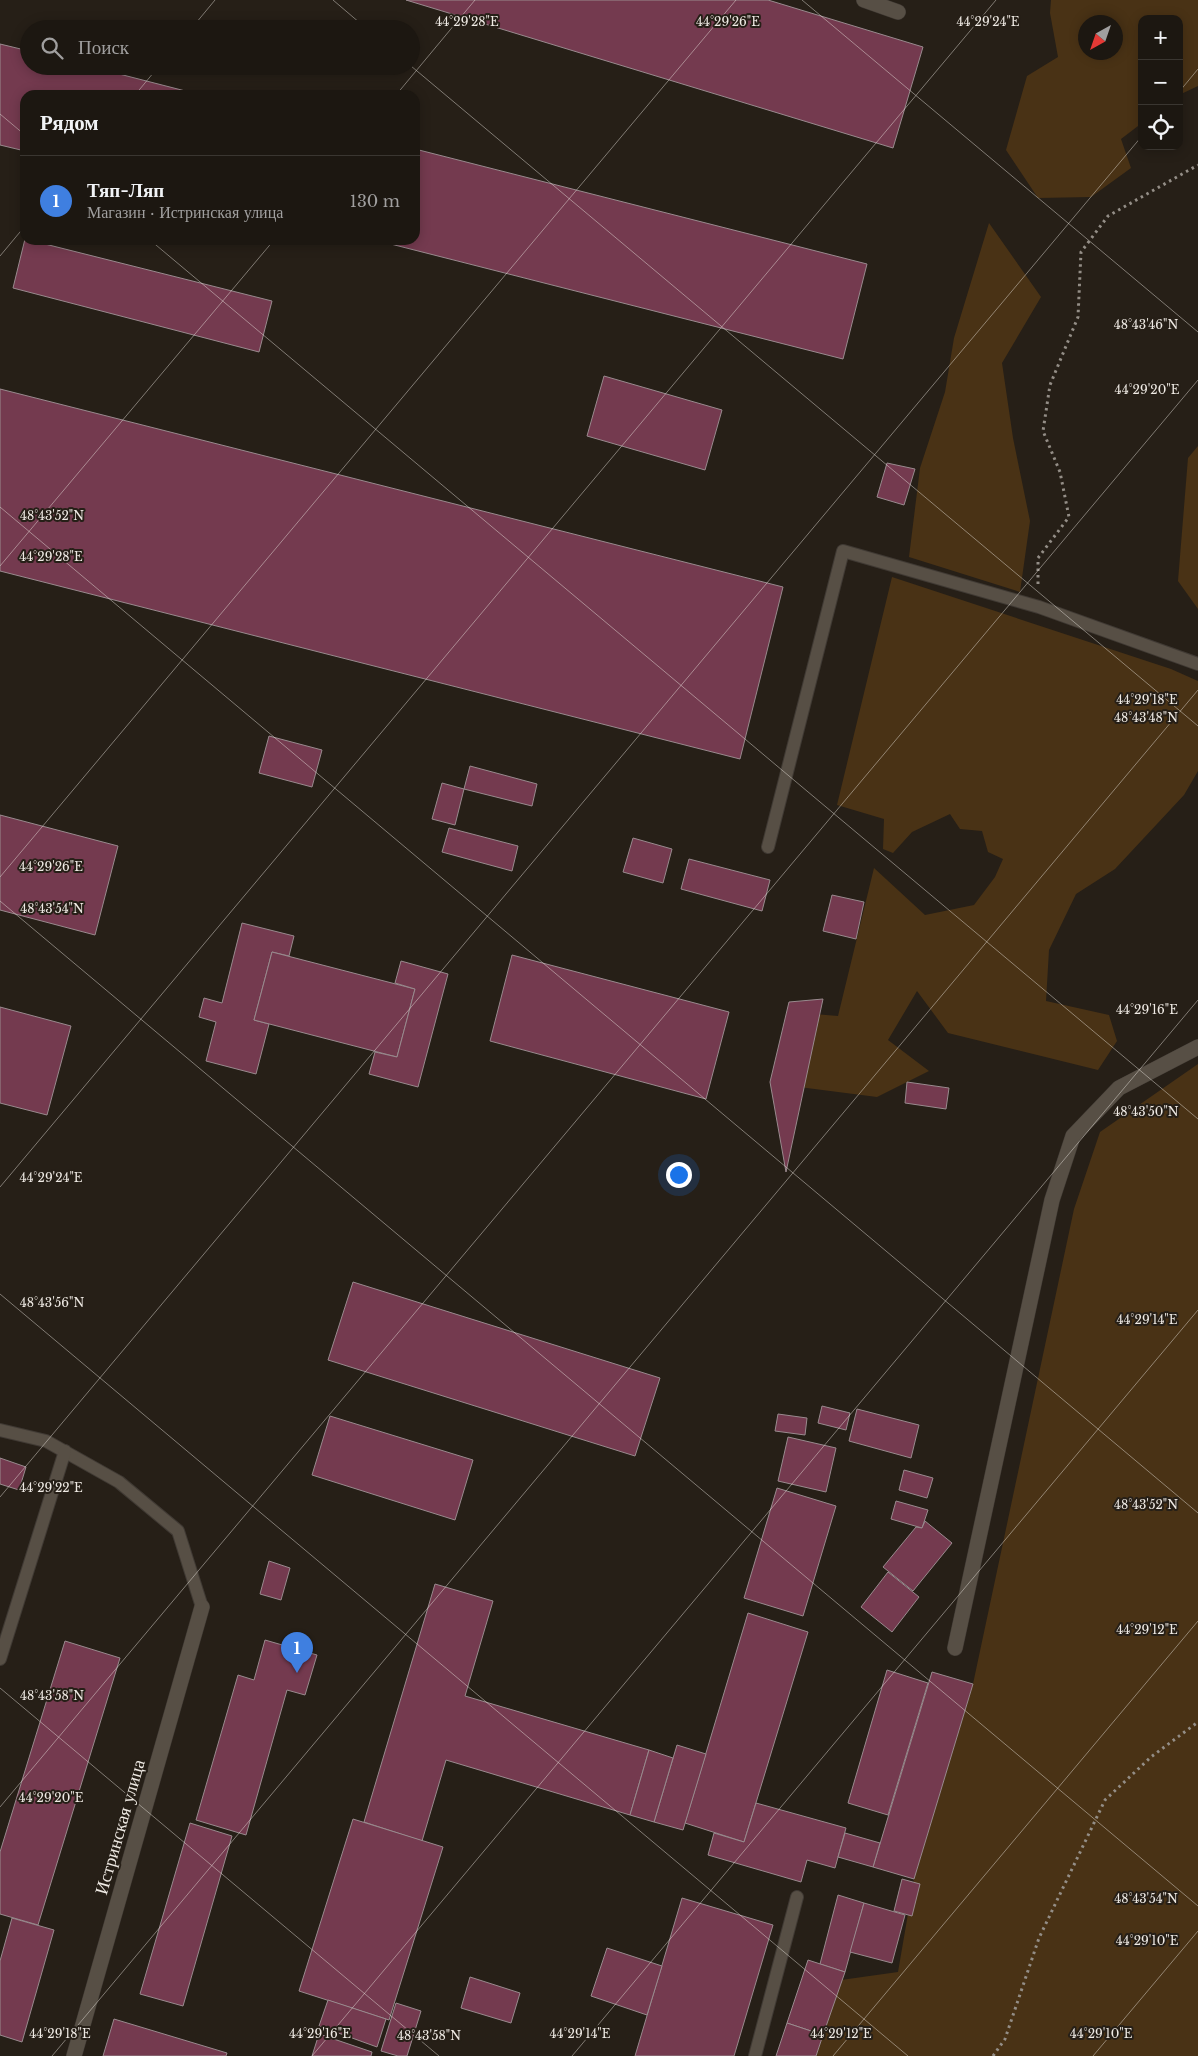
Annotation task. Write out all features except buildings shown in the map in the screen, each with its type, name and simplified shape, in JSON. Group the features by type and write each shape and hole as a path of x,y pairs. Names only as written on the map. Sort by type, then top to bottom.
{"street":[{"path":"864,0 898,12"},
{"path":"955,1648 1052,1200 1072,1136 1119,1088 1198,1047"},
{"name":"Истринская улица","path":"74,2056 202,1608"}],"lane":[{"path":"768,847 843,551 1039,607 1198,664"},
{"path":"0,1430 46,1441 65,1451 119,1482 178,1531 202,1608"},
{"path":"0,1659 65,1451"},
{"path":"754,2056 797,1896"}],"path":[{"path":"1039,607 1038,558 1069,517 1060,472 1043,431 1050,385 1078,316 1081,252 1108,216 1198,165"},
{"path":"993,2056 1005,2039 1039,1938 1105,1800 1151,1757 1198,1722"}],"shaded area":[{"path":"1051,0 1198,0 1198,86 1183,93 1183,15 1138,15 1138,126 1121,139 1131,168 1091,197 1038,198 1006,150 1027,76 1058,57 1050,13"},
{"path":"989,223 1041,297 1002,363 1013,438 1030,521 1020,592 909,557 920,468 945,392 954,338"},
{"path":"1198,446 1198,609 1178,581 1188,458"},
{"path":"892,577 1171,669 1198,681 1198,771 1184,795 1115,869 1076,894 1049,950 1046,1001 1109,1015 1117,1041 1098,1070 948,1033 917,991 888,1040 929,1071 877,1097 799,1087 814,1014 838,1016 874,868 925,915 974,905 995,877 1003,859 988,852 982,831 960,829 950,814 912,832 893,853 883,849 884,819 837,805"},
{"path":"1198,1064 1198,2056 816,2056 841,1980 898,1972 914,1879 973,1684 1074,1209 1100,1132"}],"place":[{"name":"Тяп-Ляп","path":"297,1673"}]}
